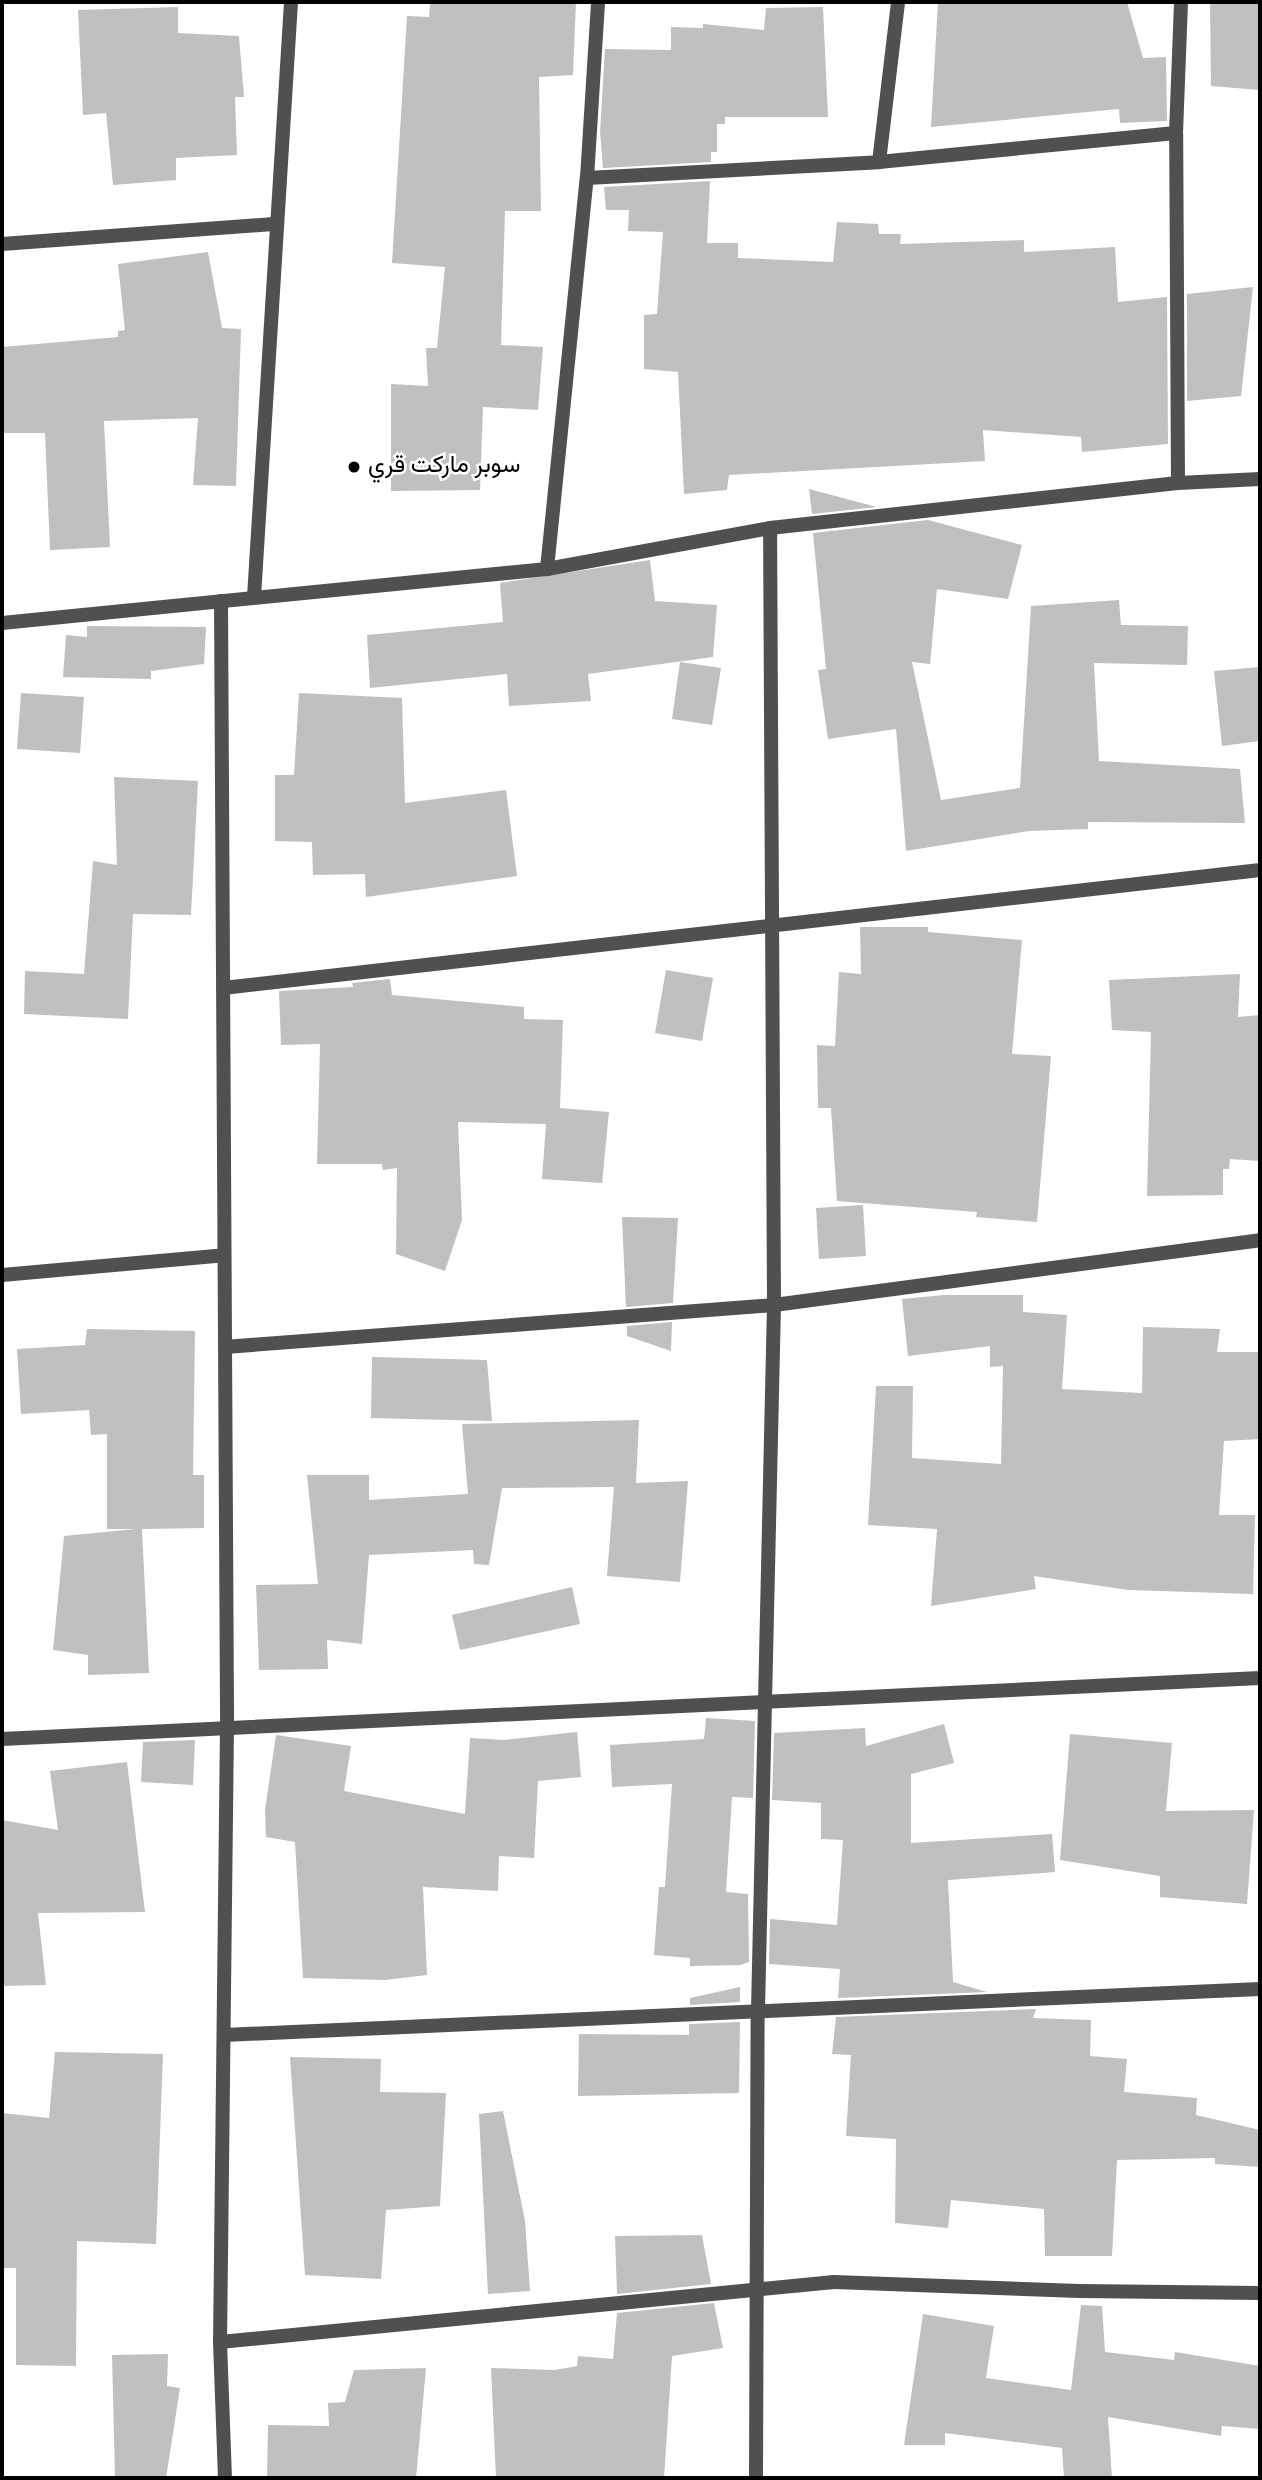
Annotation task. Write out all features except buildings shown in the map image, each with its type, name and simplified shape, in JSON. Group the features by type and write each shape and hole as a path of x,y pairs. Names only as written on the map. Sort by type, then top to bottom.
{"street":[{"path":"254,597 291,2"},
{"path":"547,569 587,178 598,2"},
{"path":"879,162 898,2"},
{"path":"1178,483 1176,133 1181,2"},
{"path":"587,178 879,162 1176,133"},
{"path":"2,244 278,224"},
{"path":"2,623 547,569 770,528 1178,483 1260,479"},
{"path":"756,2478 759,2287 758,2010 774,1305 775,922 770,528"},
{"path":"221,601 228,1727 220,2342 225,2478"},
{"path":"223,988 775,922 1260,870"},
{"path":"225,1347 774,1305 1260,1240"},
{"path":"2,1275 224,1255"},
{"path":"2,1739 1260,1678"},
{"path":"224,2035 1260,1989"},
{"path":"220,2342 553,2313 759,2287 834,2282 1260,2293"}],"place":[{"name":"سوبر ماركت قري","path":"354,467"}]}
